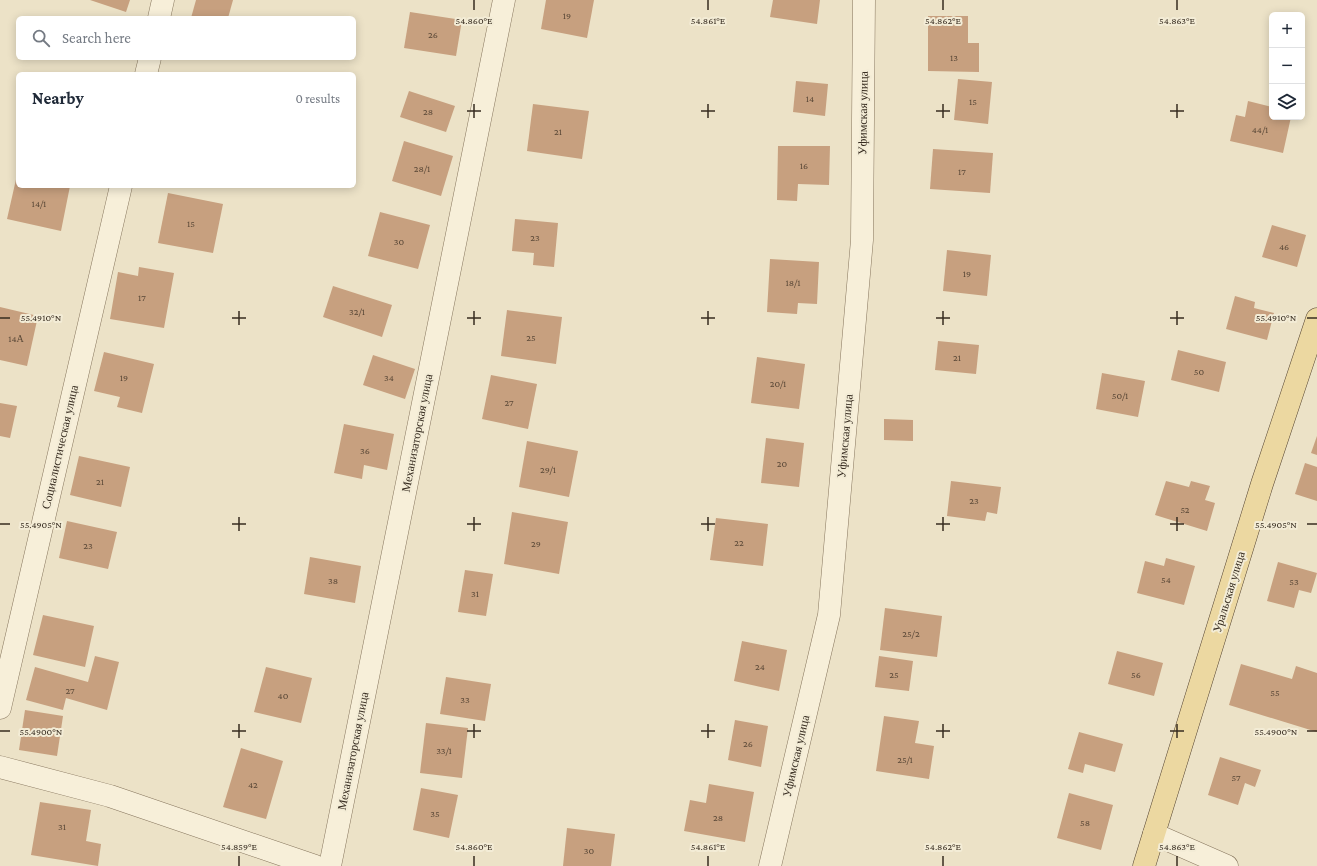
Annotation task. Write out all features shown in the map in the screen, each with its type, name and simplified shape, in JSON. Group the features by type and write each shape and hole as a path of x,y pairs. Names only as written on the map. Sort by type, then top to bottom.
{"main road":[{"name":"Уральская улица","path":"1144,866 1262,484 1317,319"}],"street":[{"path":"160,16 164,0"},
{"name":"Механизаторская улица","path":"330,866 504,0"},
{"name":"Уфимская улица","path":"770,866 829,614 862,240 864,0"},
{"path":"146,72 150,60"},
{"name":"Социалистическая улица","path":"0,708 120,188"},
{"path":"0,767 110,796 315,866"},
{"path":"1154,834 1227,866"}],"building":[{"path":"90,0 130,0 126,12"},
{"path":"196,0 233,0 229,16 192,16"},
{"path":"546,0 594,0 587,38 541,29"},
{"path":"773,0 820,0 817,24 770,17"},
{"path":"410,12 462,20 456,56 404,48"},
{"path":"928,16 968,16 968,43 979,43 979,72 928,71"},
{"path":"958,79 992,82 988,124 954,120"},
{"path":"796,81 828,84 825,116 793,112"},
{"path":"409,91 455,106 446,132 400,117"},
{"path":"1248,101 1269,106 1269,120 1290,120 1283,153 1230,141 1236,115 1245,117"},
{"path":"533,104 589,111 582,159 527,151"},
{"path":"404,141 453,156 441,196 392,181"},
{"path":"778,146 830,146 829,185 798,184 797,201 777,200"},
{"path":"933,149 993,153 990,193 930,189"},
{"path":"16,179 16,188 70,188 61,231 7,219"},
{"path":"168,193 223,204 213,253 158,243"},
{"path":"380,212 430,225 418,269 368,256"},
{"path":"515,219 558,223 554,267 533,265 534,253 512,251"},
{"path":"1272,225 1306,235 1297,267 1262,257"},
{"path":"947,250 991,255 987,296 943,291"},
{"path":"770,259 819,262 817,304 798,303 797,314 767,312"},
{"path":"139,267 174,273 164,328 110,319 118,272 138,276"},
{"path":"333,286 392,305 382,337 323,317"},
{"path":"1235,296 1255,302 1254,308 1274,313 1267,340 1226,329"},
{"path":"0,307 38,316 27,366 0,360"},
{"path":"507,310 562,317 556,364 501,356"},
{"path":"938,341 979,345 976,374 935,370"},
{"path":"1178,350 1226,362 1219,392 1171,380"},
{"path":"104,352 154,364 142,413 117,407 120,397 94,391"},
{"path":"373,355 415,369 405,399 363,385"},
{"path":"757,357 805,364 799,409 751,403"},
{"path":"1102,373 1145,381 1138,417 1096,409"},
{"path":"491,375 537,384 528,429 482,419"},
{"path":"0,403 17,406 10,438 0,436"},
{"path":"884,419 913,420 913,441 884,440"},
{"path":"344,424 394,434 387,470 364,465 362,479 334,473"},
{"path":"1317,436 1317,455 1311,453"},
{"path":"766,438 804,443 799,487 761,483"},
{"path":"527,441 578,451 569,497 519,487"},
{"path":"79,456 130,467 121,507 70,495"},
{"path":"1305,463 1317,467 1317,501 1295,494"},
{"path":"951,481 1001,487 997,514 987,512 985,521 947,516"},
{"path":"1166,481 1189,487 1191,481 1210,486 1205,500 1215,503 1207,531 1155,515"},
{"path":"512,512 568,522 559,574 504,564"},
{"path":"716,518 768,524 763,566 710,560"},
{"path":"67,521 117,532 108,569 59,558"},
{"path":"310,557 361,566 355,603 304,594"},
{"path":"1166,558 1195,566 1184,605 1137,593 1145,561 1164,566"},
{"path":"1278,562 1317,573 1311,593 1299,590 1294,608 1267,601"},
{"path":"465,570 493,574 486,616 458,612"},
{"path":"885,608 942,616 937,657 880,650"},
{"path":"43,615 94,626 85,667 33,655"},
{"path":"742,641 787,650 779,691 734,681"},
{"path":"1117,651 1163,663 1154,696 1108,684"},
{"path":"95,656 119,662 107,710 66,698 63,710 26,700 35,667 88,682"},
{"path":"879,656 913,661 909,691 875,687"},
{"path":"1241,664 1292,679 1296,666 1317,673 1317,732 1229,705"},
{"path":"266,667 312,678 301,723 254,712"},
{"path":"446,677 491,684 485,721 440,714"},
{"path":"25,710 63,716 57,756 19,750"},
{"path":"884,716 919,721 915,743 934,746 929,779 876,771"},
{"path":"735,720 768,726 761,767 728,760"},
{"path":"426,723 468,728 462,778 420,773"},
{"path":"1079,732 1123,744 1115,772 1085,764 1083,773 1068,769"},
{"path":"241,748 283,761 266,819 223,807"},
{"path":"1220,757 1261,770 1255,787 1245,783 1238,805 1208,795"},
{"path":"709,784 754,792 745,842 684,831 690,800 706,803"},
{"path":"421,788 458,795 449,838 413,830"},
{"path":"1069,793 1113,805 1101,850 1057,838"},
{"path":"40,802 91,810 86,841 101,844 98,866 31,855"},
{"path":"567,828 615,834 611,866 563,866"}]}
